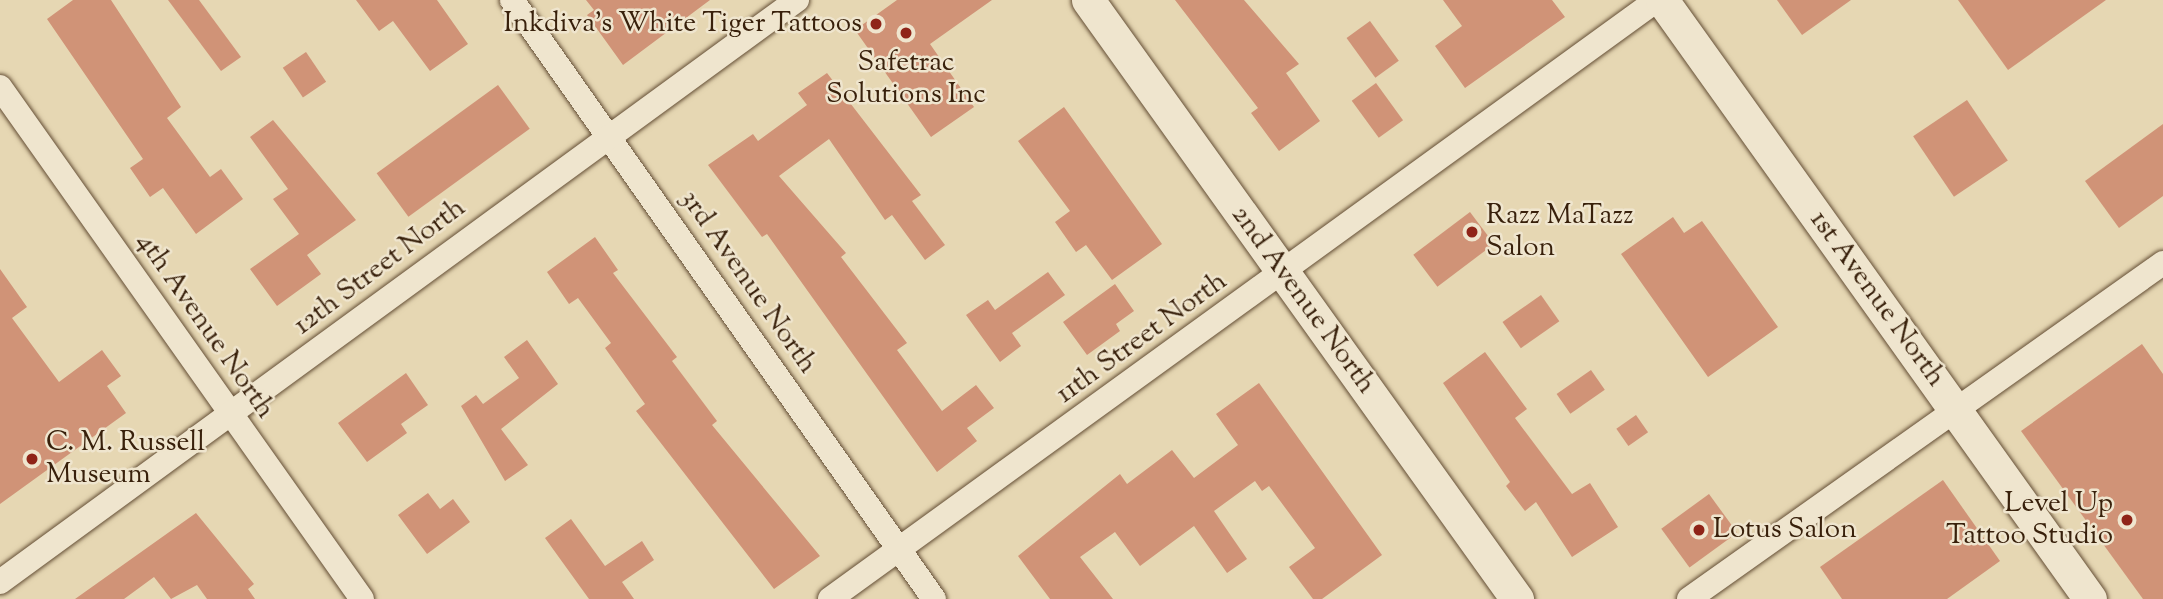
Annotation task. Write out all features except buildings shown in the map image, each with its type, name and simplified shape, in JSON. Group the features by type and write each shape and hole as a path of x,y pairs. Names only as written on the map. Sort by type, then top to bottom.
{"main road":[{"name":"2nd Avenue North","path":"1088,0 1517,599"},
{"name":"1st Avenue North","path":"1659,0 1956,409 2090,599"}],"street":[{"name":"3rd Avenue North","path":"512,0 608,132 934,599"},
{"name":"12th Street North","path":"0,582 232,415 608,132 797,0"},
{"name":"11th Street North","path":"830,599 1659,0"},
{"name":"4th Avenue North","path":"0,87 362,599"},
{"path":"1689,599 2163,263"}],"place":[{"name":"Inkdiva's White Tiger Tattoos","path":"876,24"},
{"name":"Safetrac Solutions Inc","path":"906,33"},
{"name":"Razz MaTazz Salon","path":"1472,232"},
{"name":"C. M. Russell Museum","path":"32,459"},
{"name":"Level Up Tattoo Studio","path":"2127,520"},
{"name":"Lotus Salon","path":"1699,530"}]}
